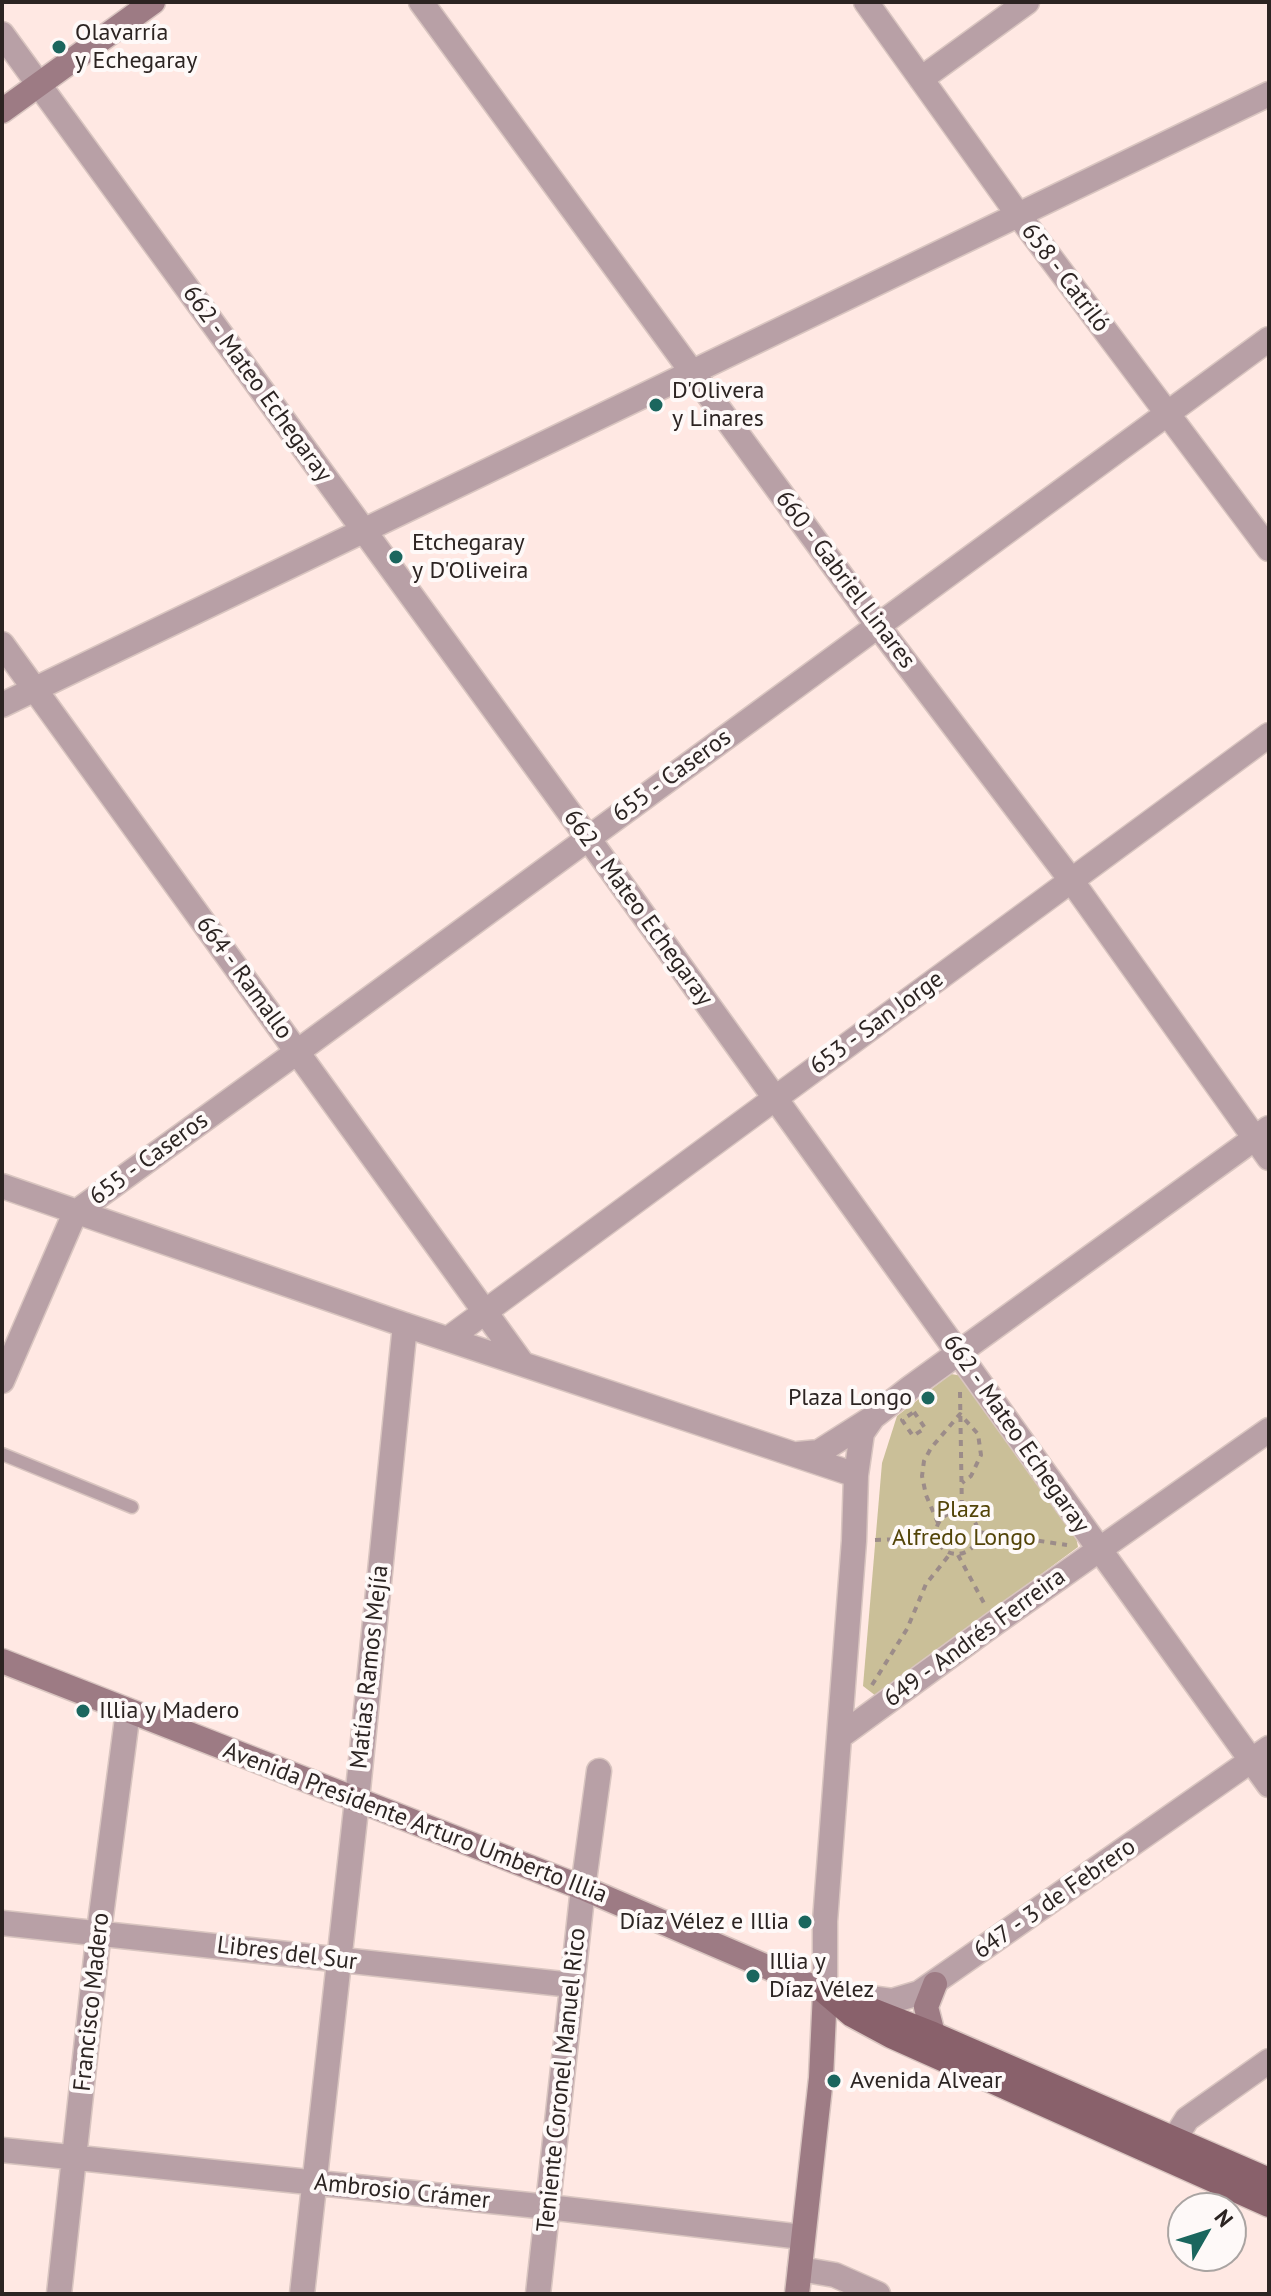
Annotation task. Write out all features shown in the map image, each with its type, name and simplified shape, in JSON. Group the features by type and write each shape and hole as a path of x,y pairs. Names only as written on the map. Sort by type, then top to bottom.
{"main road":[{"path":"2,111 153,2"},
{"name":"Avenida Presidente Arturo Umberto Illia","path":"2,1661 583,1888 825,1992"},
{"path":"933,2034 926,2007 935,1984"},
{"path":"825,1992 933,2034 1168,2148 1269,2205"},
{"path":"825,1992 852,2015 891,2036 1168,2148 1269,2180"},
{"path":"797,2294 821,2078 825,1992"}],"street":[{"name":"660 - Gabriel Linares","path":"421,2 878,626 1262,1133 1269,1158"},
{"name":"658 - Catriló","path":"866,2 1017,213 1269,549"},
{"path":"921,79 1027,2"},
{"name":"662 - Mateo Echegaray","path":"2,34 588,838 960,1353 1098,1550 1260,1754 1269,1785"},
{"path":"2,705 1269,94"},
{"name":"655 - Caseros","path":"75,1213 1269,339"},
{"name":"664 - Ramallo","path":"2,644 522,1363"},
{"name":"653 - San Jorge","path":"485,1313 1269,735"},
{"path":"797,1455 819,1452 873,1417 1262,1133"},
{"path":"2,1186 405,1325 856,1475"},
{"path":"2,1381 75,1213"},
{"path":"448,1339 485,1313"},
{"name":"Matías Ramos Mejía","path":"302,2294 357,1800 405,1325"},
{"path":"825,1992 825,1921 854,1541 856,1475 862,1433 873,1417"},
{"name":"649 - Andrés Ferreira","path":"839,1737 1269,1430"},
{"name":"Francisco Madero","path":"59,2294 99,1931 128,1711"},
{"name":"647 - 3 de Febrero","path":"825,1992 892,2001 919,1993 1260,1754"},
{"name":"Teniente Coronel Manuel Rico","path":"538,2294 599,1771"},
{"name":"Libres del Sur","path":"2,1923 99,1931 572,1985"},
{"path":"1168,2148 1187,2119 1269,2061"},
{"name":"Ambrosio Crámer","path":"2,2150 802,2237"},
{"path":"800,2269 835,2275 878,2294"}],"lane":[{"path":"2,1454 132,1507"}],"path":[{"path":"960,1353 962,1513"},
{"path":"914,1412 925,1428 913,1436 902,1420 914,1412"},
{"path":"960,1414 978,1434 981,1455 971,1476 962,1483"},
{"path":"938,1523 949,1514 962,1513 974,1520 979,1532 975,1545 958,1555 944,1550 937,1538 938,1523 922,1476 924,1461 931,1448 960,1414"},
{"path":"979,1532 1098,1550"},
{"path":"854,1541 937,1538"},
{"path":"865,1697 907,1629 926,1584 950,1554"},
{"path":"958,1555 995,1623"}],"green space":[{"name":"Plaza Alfredo Longo","path":"951,1374 963,1376 1075,1532 1078,1547 876,1696 863,1686 882,1463 897,1416"}],"place":[{"name":"Olavarría y Echegaray","path":"59,47"},
{"name":"D'Olivera y Linares","path":"656,405"},
{"name":"Etchegaray y D'Oliveira","path":"396,557"},
{"name":"Plaza Longo","path":"928,1398"},
{"name":"Illia y Madero","path":"83,1711"},
{"name":"Díaz Vélez e Illia","path":"805,1922"},
{"name":"Illia y Díaz Vélez","path":"753,1976"},
{"name":"Avenida Alvear","path":"834,2081"}]}
